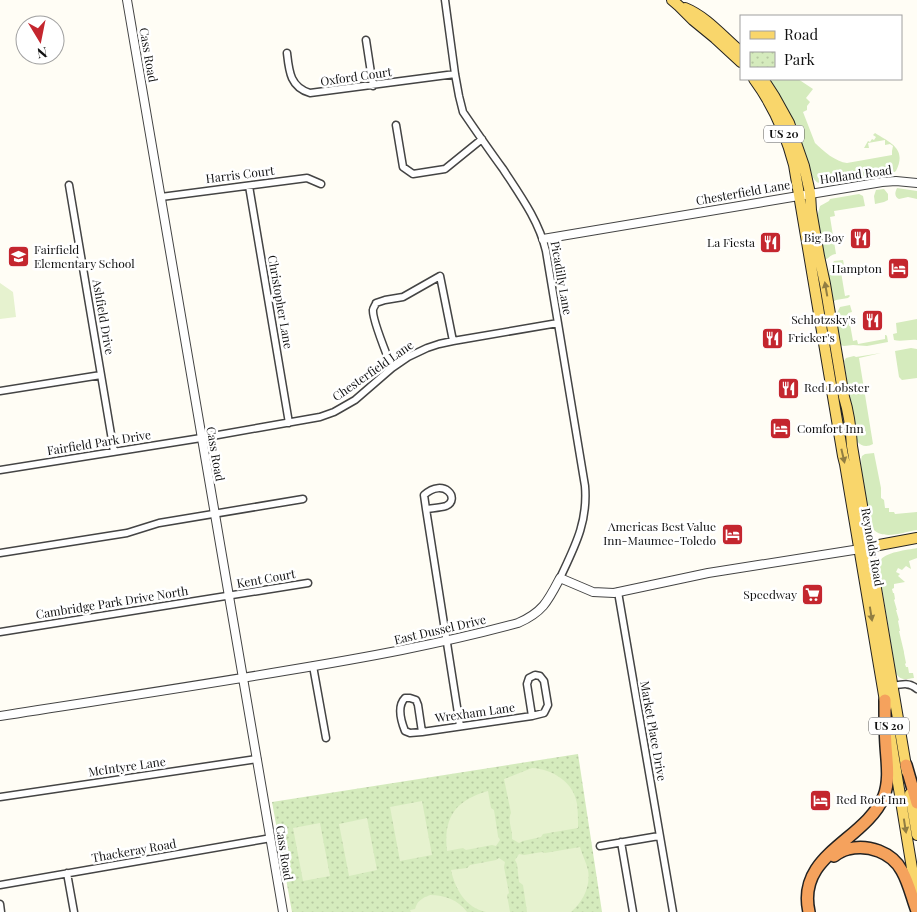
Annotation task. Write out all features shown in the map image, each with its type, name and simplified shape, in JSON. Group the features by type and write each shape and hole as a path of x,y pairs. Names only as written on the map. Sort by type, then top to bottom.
{"highway":[{"path":"809,912 808,888 814,872 826,856 870,818 884,795 888,770 885,700"},
{"path":"906,765 917,803"},
{"path":"813,912 812,890 818,872 831,857 846,849 860,848 886,854 896,862 905,877 917,911"}],"main road":[{"path":"676,3 694,12 740,51"},
{"path":"676,3 740,61"},
{"name":"US 20","path":"755,80 770,104 785,136 794,165 799,195"},
{"name":"US 20","path":"764,80 779,104 792,132 802,159 810,193"},
{"name":"Reynolds Road","path":"810,193 819,256 844,397 851,426 864,548 885,700 917,903"},
{"name":"Reynolds Road","path":"799,195 843,456 892,686 917,835"},
{"path":"864,548 917,538"}],"street":[{"name":"Cass Road","path":"128,0 283,912"},
{"name":"Picadilly Lane","path":"445,0 455,74 463,112 532,214 543,239 586,498 583,523 578,540 560,578"},
{"path":"366,40 373,86"},
{"name":"Oxford Court","path":"286,53 294,82 298,88 315,94 455,74"},
{"path":"396,126 403,167 413,174 445,169 482,140"},
{"name":"Harris Court","path":"161,197 307,178 321,184"},
{"name":"Holland Road","path":"799,195 882,182 917,183"},
{"name":"Ashfield Drive","path":"69,185 114,452"},
{"name":"Christopher Lane","path":"249,186 289,423"},
{"name":"Chesterfield Lane","path":"543,239 799,195"},
{"path":"392,368 373,314 376,303 403,298 440,276 453,341"},
{"name":"Chesterfield Lane","path":"201,438 320,417 346,406 368,390 392,368 418,352 453,341 558,323"},
{"path":"0,391 101,375"},
{"name":"Fairfield Park Drive","path":"0,470 201,438"},
{"path":"426,509 446,506 452,500 451,494 446,489 440,488 429,491 424,495 426,509 447,641 460,726"},
{"path":"0,553 128,533 160,523 303,499"},
{"path":"560,578 593,592 618,592 708,573 864,548"},
{"name":"East Dussel Drive","path":"0,716 244,678 447,641 518,623 528,618 547,602 560,578"},
{"name":"Kent Court","path":"228,596 308,583"},
{"name":"Market Place Drive","path":"618,592 673,912"},
{"name":"Cambridge Park Drive North","path":"0,632 228,596"},
{"path":"313,666 326,738"},
{"name":"Wrexham Lane","path":"422,732 416,700 405,698 401,702 400,707 405,731 410,733 422,732 532,716 544,713 548,705 544,681 540,676 529,678 527,684 532,716"},
{"path":"892,686 911,684 917,689"},
{"name":"McIntyre Lane","path":"0,797 257,759"},
{"path":"600,846 659,836"},
{"name":"Thackeray Road","path":"0,885 271,838"},
{"path":"621,842 633,912"},
{"path":"68,873 74,912"},
{"path":"0,904 1,912"}],"green space":[{"path":"767,80 800,80 813,89 806,98 810,102 807,110 803,112 815,143 838,161 847,163 892,155 893,146 890,144 885,145 885,140 868,143 869,148 864,148 868,141 874,140 876,137 873,135 875,133 892,144 900,157 896,171 891,174 821,184 814,179"},
{"path":"897,188 917,191 917,199 908,197 899,199 895,194"},
{"path":"884,189 888,194 888,200 875,204 874,196 876,190"},
{"path":"859,194 863,196 865,206 834,211 835,216 830,217 836,254 824,260 817,217 820,206 830,199"},
{"path":"843,260 844,265 840,266 845,296 850,296 831,303 828,282 829,272 834,261"},
{"path":"0,283 13,292 16,317 0,319"},
{"path":"850,305 852,312 848,313 853,341 857,340 858,344 885,339 886,335 888,342 867,346 840,345 835,317 840,307"},
{"path":"917,319 917,340 894,340 893,334 897,333 896,323"},
{"path":"911,348 917,349 917,378 902,380 899,377 895,351"},
{"path":"881,353 859,358 873,444 865,446 857,441 844,361 846,358 854,356"},
{"path":"874,453 881,488 881,498 884,500 885,508 889,508 889,512 894,512 895,514 917,512 917,530 889,535 878,533 874,530 869,515 861,462 862,456"},
{"path":"917,548 917,558 909,561 911,569 906,566 902,570 898,568 896,572 900,574 898,576 905,582 894,584 892,589 899,620 905,664 908,667 909,673 913,673 914,678 904,679 896,673 879,568 880,561 886,555"},
{"path":"578,754 602,912 292,912 272,802"},
{"path":"532,768 554,774 572,789 577,804 578,828 543,834 541,837 519,843 512,839 511,813 504,779"},
{"path":"488,791 500,840 496,846 447,851 447,829 454,812 468,799"},
{"path":"422,801 432,855 400,861 390,807"},
{"path":"367,818 377,870 349,876 339,824"},
{"path":"320,823 330,876 303,881 293,828"},
{"path":"580,847 589,876 587,888 579,903 571,912 527,912 523,885 519,882 515,860 519,854 545,853"},
{"path":"499,858 505,862 510,912 486,912 479,910 462,897 455,884 451,870 467,868 470,865"},
{"path":"430,895 451,899 460,904 467,912 411,912 410,910 415,909 420,900"}],"place":[{"name":"Big Boy","path":"860,238"},
{"name":"La Fiesta","path":"771,243"},
{"name":"Fairfield Elementary School","path":"18,257"},
{"name":"Hampton","path":"898,269"},
{"name":"Schlotzsky's","path":"872,320"},
{"name":"Fricker's","path":"772,338"},
{"name":"Red Lobster","path":"788,388"},
{"name":"Comfort Inn","path":"781,429"},
{"name":"Americas Best Value Inn-Maumee-Toledo","path":"732,534"},
{"name":"Speedway","path":"813,595"},
{"name":"Red Roof Inn","path":"820,800"}]}
